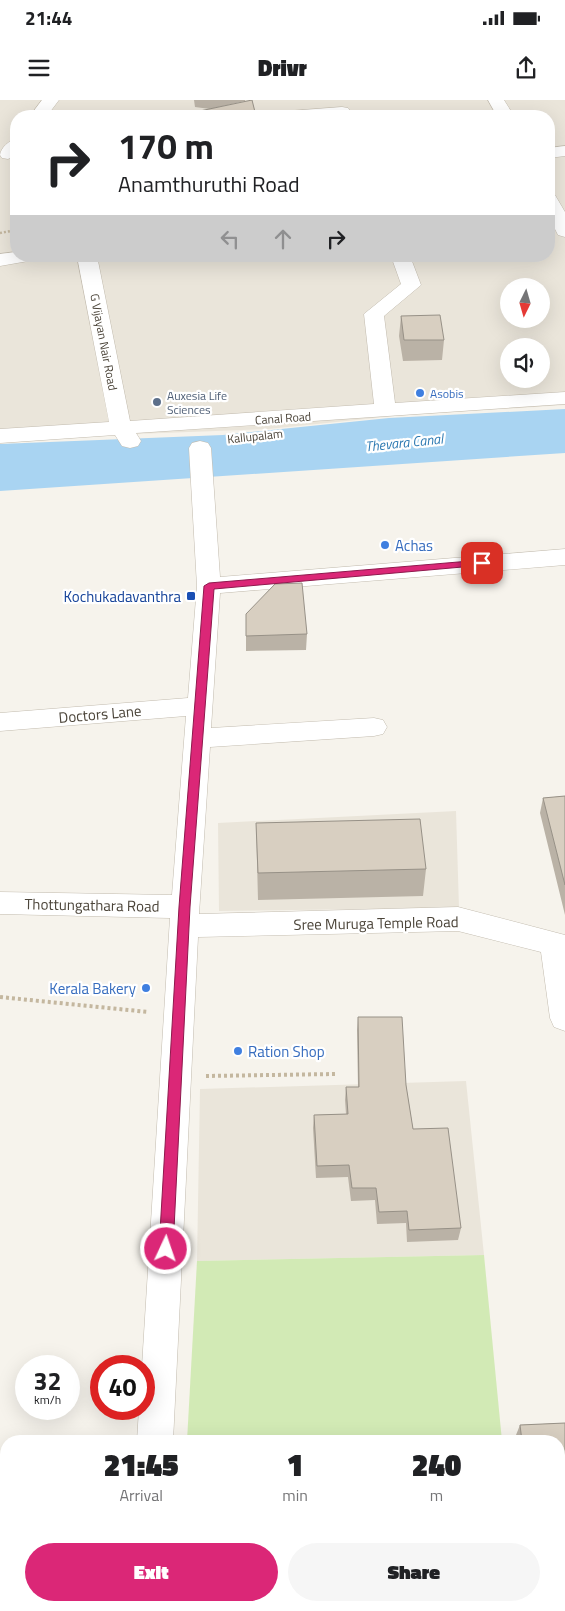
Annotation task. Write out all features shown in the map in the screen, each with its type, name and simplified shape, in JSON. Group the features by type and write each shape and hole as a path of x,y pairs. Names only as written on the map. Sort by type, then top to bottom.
{"street":[{"path":"43,110 51,100"},
{"path":"555,212 565,231"},
{"name":"G Vijayan Nair Road","path":"88,262 121,427"},
{"path":"385,411 374,314 411,285 402,262"},
{"name":"Canal Road","path":"0,436 565,398"},
{"name":"Kallupalam","path":"200,448 214,441 286,434 339,414"},
{"path":"121,427 129,441 171,440 200,448 209,586 184,917 156,1435"},
{"path":"209,586 565,557"},
{"name":"Doctors Lane","path":"0,722 200,706"},
{"path":"197,738 374,727"},
{"name":"Thottungathara Road","path":"0,903 184,917"},
{"name":"Sree Muruga Temple Road","path":"184,917 458,920 560,946"},
{"path":"560,946 565,1018"}],"path":[{"path":"0,997 179,1016"},
{"path":"176,1077 335,1074"}],"shaded area":[{"path":"0,100 565,100 565,405 395,416 268,429 0,439"},
{"path":"456,811 459,908 219,911 218,823"},
{"path":"466,1081 484,1255 197,1261 200,1089"}],"green space":[{"path":"484,1255 501,1435 187,1435 197,1261"}],"water":[{"name":"Thevara Canal","path":"565,409 565,453 0,491 0,444 223,435 389,418"}],"building":[{"path":"252,100 254,110 204,110"},
{"path":"440,315 444,340 404,340 401,316"},
{"path":"302,583 307,634 246,636 246,614 275,584"},
{"path":"565,796 565,885 543,798"},
{"path":"420,819 426,869 258,873 256,823"},
{"path":"358,1017 402,1017 406,1085 413,1129 448,1128 461,1228 409,1230 407,1211 379,1212 376,1188 352,1188 349,1165 317,1166 314,1115 348,1114 346,1087 359,1087"},
{"path":"565,1423 565,1435 521,1435 520,1425"}],"place":[{"name":"Asobis","path":"420,393"},
{"name":"Auxesia Life Sciences","path":"157,402"},
{"name":"Achas","path":"385,545"},
{"name":"Kochukadavanthra","path":"191,596"},
{"name":"Kerala Bakery","path":"146,988"},
{"name":"Ration Shop","path":"238,1051"}],"route":[{"path":"166,1249 184,907 209,586 482,563"}]}
